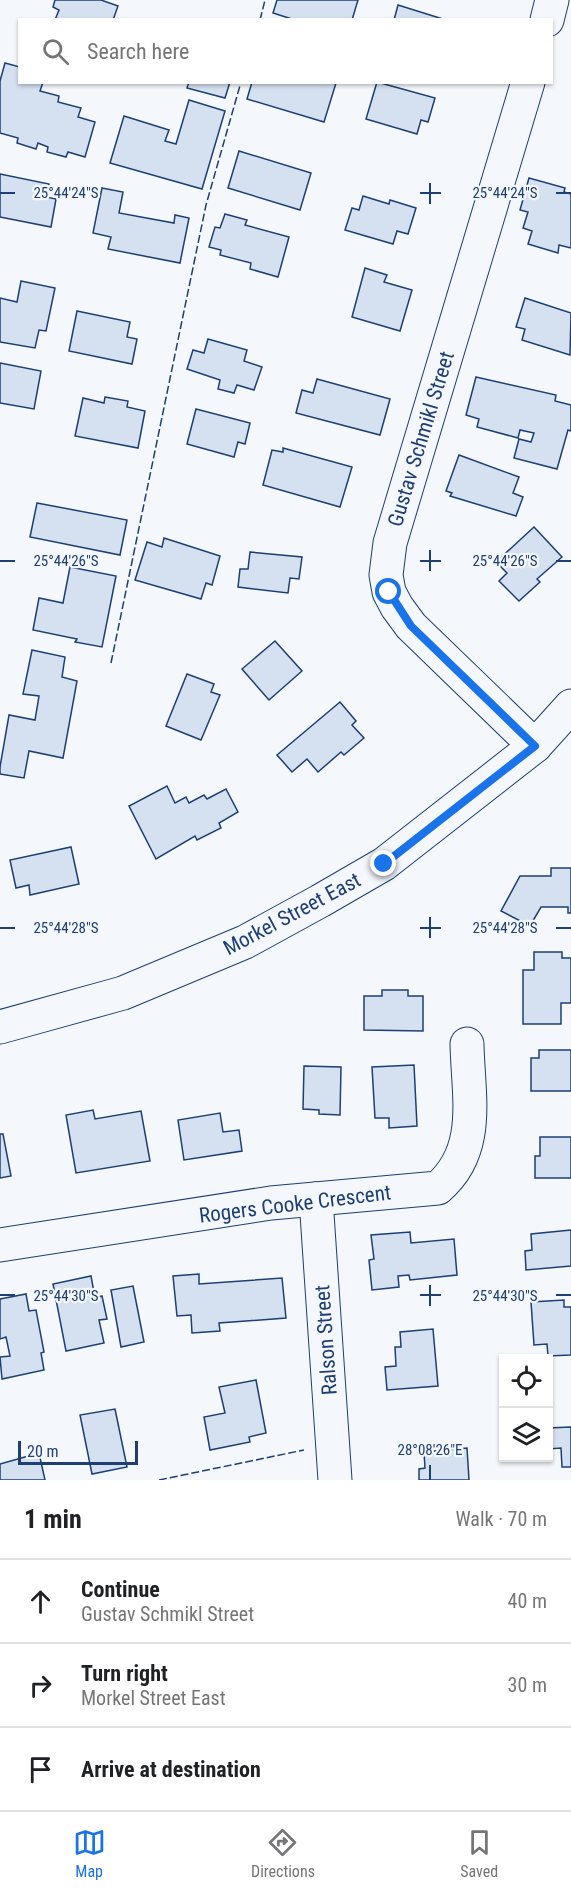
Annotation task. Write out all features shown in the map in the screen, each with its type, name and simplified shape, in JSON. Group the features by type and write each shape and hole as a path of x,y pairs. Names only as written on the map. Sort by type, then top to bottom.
{"street":[{"path":"548,18 552,0"},
{"name":"Gustav Schmikl Street","path":"527,84 390,543 386,575 389,592 411,626 535,746"},
{"name":"Morkel Street East","path":"0,1027 123,993 245,942 384,864 535,746 571,706"},
{"name":"Rogers Cooke Crescent","path":"0,1245 271,1203 438,1188 452,1176 463,1159 469,1135 467,1044"},
{"name":"Ralson Street","path":"316,1199 335,1480"}],"building":[{"path":"55,0 101,0 118,6 114,18 56,18 59,10 53,7"},
{"path":"277,0 358,0 353,18 289,18 273,13"},
{"path":"398,5 440,18 395,18"},
{"path":"5,63 18,66 18,84 42,84 40,91 59,96 58,102 81,108 78,117 95,122 85,157 68,152 66,157 47,152 48,147 38,143 36,149 17,143 18,138 0,133 0,81"},
{"path":"188,84 229,84 225,98 187,88"},
{"path":"251,84 336,84 324,122 247,99"},
{"path":"376,84 384,84 435,98 428,122 421,120 417,134 366,119"},
{"path":"189,100 225,111 202,189 110,163 124,116 169,130 165,141 176,144"},
{"path":"239,151 311,173 300,210 228,188"},
{"path":"0,174 49,184 46,197 56,199 51,227 0,217"},
{"path":"529,178 565,188 564,192 571,194 571,248 559,245 558,253 528,244 532,231 523,228 528,212 520,210"},
{"path":"102,188 123,192 119,213 174,223 175,215 189,218 180,263 108,249 111,237 93,233"},
{"path":"363,196 389,204 390,200 416,208 408,234 397,231 393,244 345,230 352,208 359,210"},
{"path":"225,214 247,220 245,225 289,237 278,277 250,269 251,263 220,255 221,250 209,247 215,227 220,228"},
{"path":"365,268 387,275 384,282 412,290 400,331 352,317"},
{"path":"21,281 55,288 46,331 39,330 35,348 0,342 0,298 17,302"},
{"path":"525,298 571,313 570,355 522,340 525,329 516,327"},
{"path":"77,311 130,322 127,337 137,339 132,364 69,351"},
{"path":"208,339 247,350 244,361 262,367 254,390 237,385 234,393 218,389 220,380 187,369 193,350 204,353"},
{"path":"0,363 41,371 34,409 0,403"},
{"path":"476,377 556,395 555,401 571,405 571,431 568,430 557,469 514,458 519,439 531,442 534,433 520,430 518,438 477,427 479,419 466,415"},
{"path":"317,379 390,399 380,435 296,413 302,390 313,393"},
{"path":"105,397 128,401 127,407 145,411 138,448 75,436 83,398 104,403"},
{"path":"196,409 250,423 245,444 238,442 234,457 187,444"},
{"path":"283,448 352,467 340,507 263,485 272,450 283,452"},
{"path":"459,455 519,477 513,493 523,497 516,516 450,496 452,493 446,491"},
{"path":"37,503 127,520 120,555 30,537"},
{"path":"534,527 562,557 537,579 540,582 519,601 499,581 507,573 496,562"},
{"path":"164,538 220,556 212,585 206,583 201,599 135,580 147,542 162,547"},
{"path":"250,552 302,557 299,579 290,578 288,593 238,587 240,569 248,569"},
{"path":"70,567 116,576 102,647 33,630 39,598 63,603"},
{"path":"275,641 302,671 269,700 242,669"},
{"path":"32,650 65,657 62,677 77,681 63,758 29,751 24,778 0,774 0,767 9,715 35,720 39,696 23,694"},
{"path":"187,674 214,684 211,692 220,695 201,740 166,726"},
{"path":"340,702 356,721 352,725 364,738 344,755 341,752 318,772 307,759 292,772 277,755"},
{"path":"167,786 175,803 186,797 189,803 204,795 207,799 226,789 238,812 219,823 221,828 197,840 195,836 156,859 129,806"},
{"path":"71,847 79,884 30,895 29,885 16,888 10,860"},
{"path":"551,868 571,868 571,913 568,913 568,907 541,907 530,926 501,911 520,876 551,876"},
{"path":"534,952 562,952 562,958 571,958 571,1003 561,1003 561,1024 523,1024 523,970 534,970"},
{"path":"382,990 408,990 408,996 423,996 423,1031 364,1030 364,996 382,996"},
{"path":"539,1050 571,1050 571,1091 531,1091 531,1058 539,1058"},
{"path":"414,1065 417,1126 389,1128 389,1118 375,1118 372,1067"},
{"path":"304,1066 341,1067 340,1115 319,1114 319,1110 303,1109"},
{"path":"93,1110 95,1119 141,1111 150,1161 76,1173 66,1115"},
{"path":"220,1113 223,1132 239,1130 242,1151 184,1160 178,1120"},
{"path":"0,1134 3,1134 11,1176 0,1178"},
{"path":"540,1137 571,1137 571,1178 535,1178 535,1156 540,1156"},
{"path":"571,1230 571,1266 526,1270 525,1251 532,1250 531,1234"},
{"path":"410,1232 411,1243 454,1239 457,1275 410,1280 409,1275 398,1276 399,1287 372,1290 369,1260 374,1259 371,1235"},
{"path":"199,1274 199,1284 282,1278 286,1318 219,1323 220,1331 192,1333 191,1315 177,1316 173,1276"},
{"path":"91,1276 95,1298 102,1296 107,1319 99,1320 104,1343 66,1351 53,1284"},
{"path":"133,1286 144,1342 121,1347 111,1290"},
{"path":"26,1294 29,1311 36,1310 44,1352 41,1353 44,1370 2,1379 0,1357 10,1356 6,1337 0,1339 0,1299"},
{"path":"564,1300 564,1307 571,1307 571,1355 553,1356 548,1354 547,1344 534,1345 531,1302"},
{"path":"433,1329 438,1386 387,1390 385,1367 396,1366 395,1347 401,1347 400,1332"},
{"path":"256,1380 266,1433 249,1437 250,1442 210,1450 204,1417 225,1413 219,1387"},
{"path":"115,1409 127,1467 92,1474 80,1415"},
{"path":"571,1427 571,1467 562,1467 561,1448 553,1449 553,1428"},
{"path":"467,1448 469,1480 419,1480 419,1469 425,1468 424,1452"},
{"path":"39,1453 45,1480 0,1480 0,1464"}],"fence":[{"path":"260,18 265,0"},
{"path":"111,663 206,205 240,84"},
{"path":"159,1480 304,1450"}],"route":[{"path":"384,864 535,746 411,626 389,592"}]}
